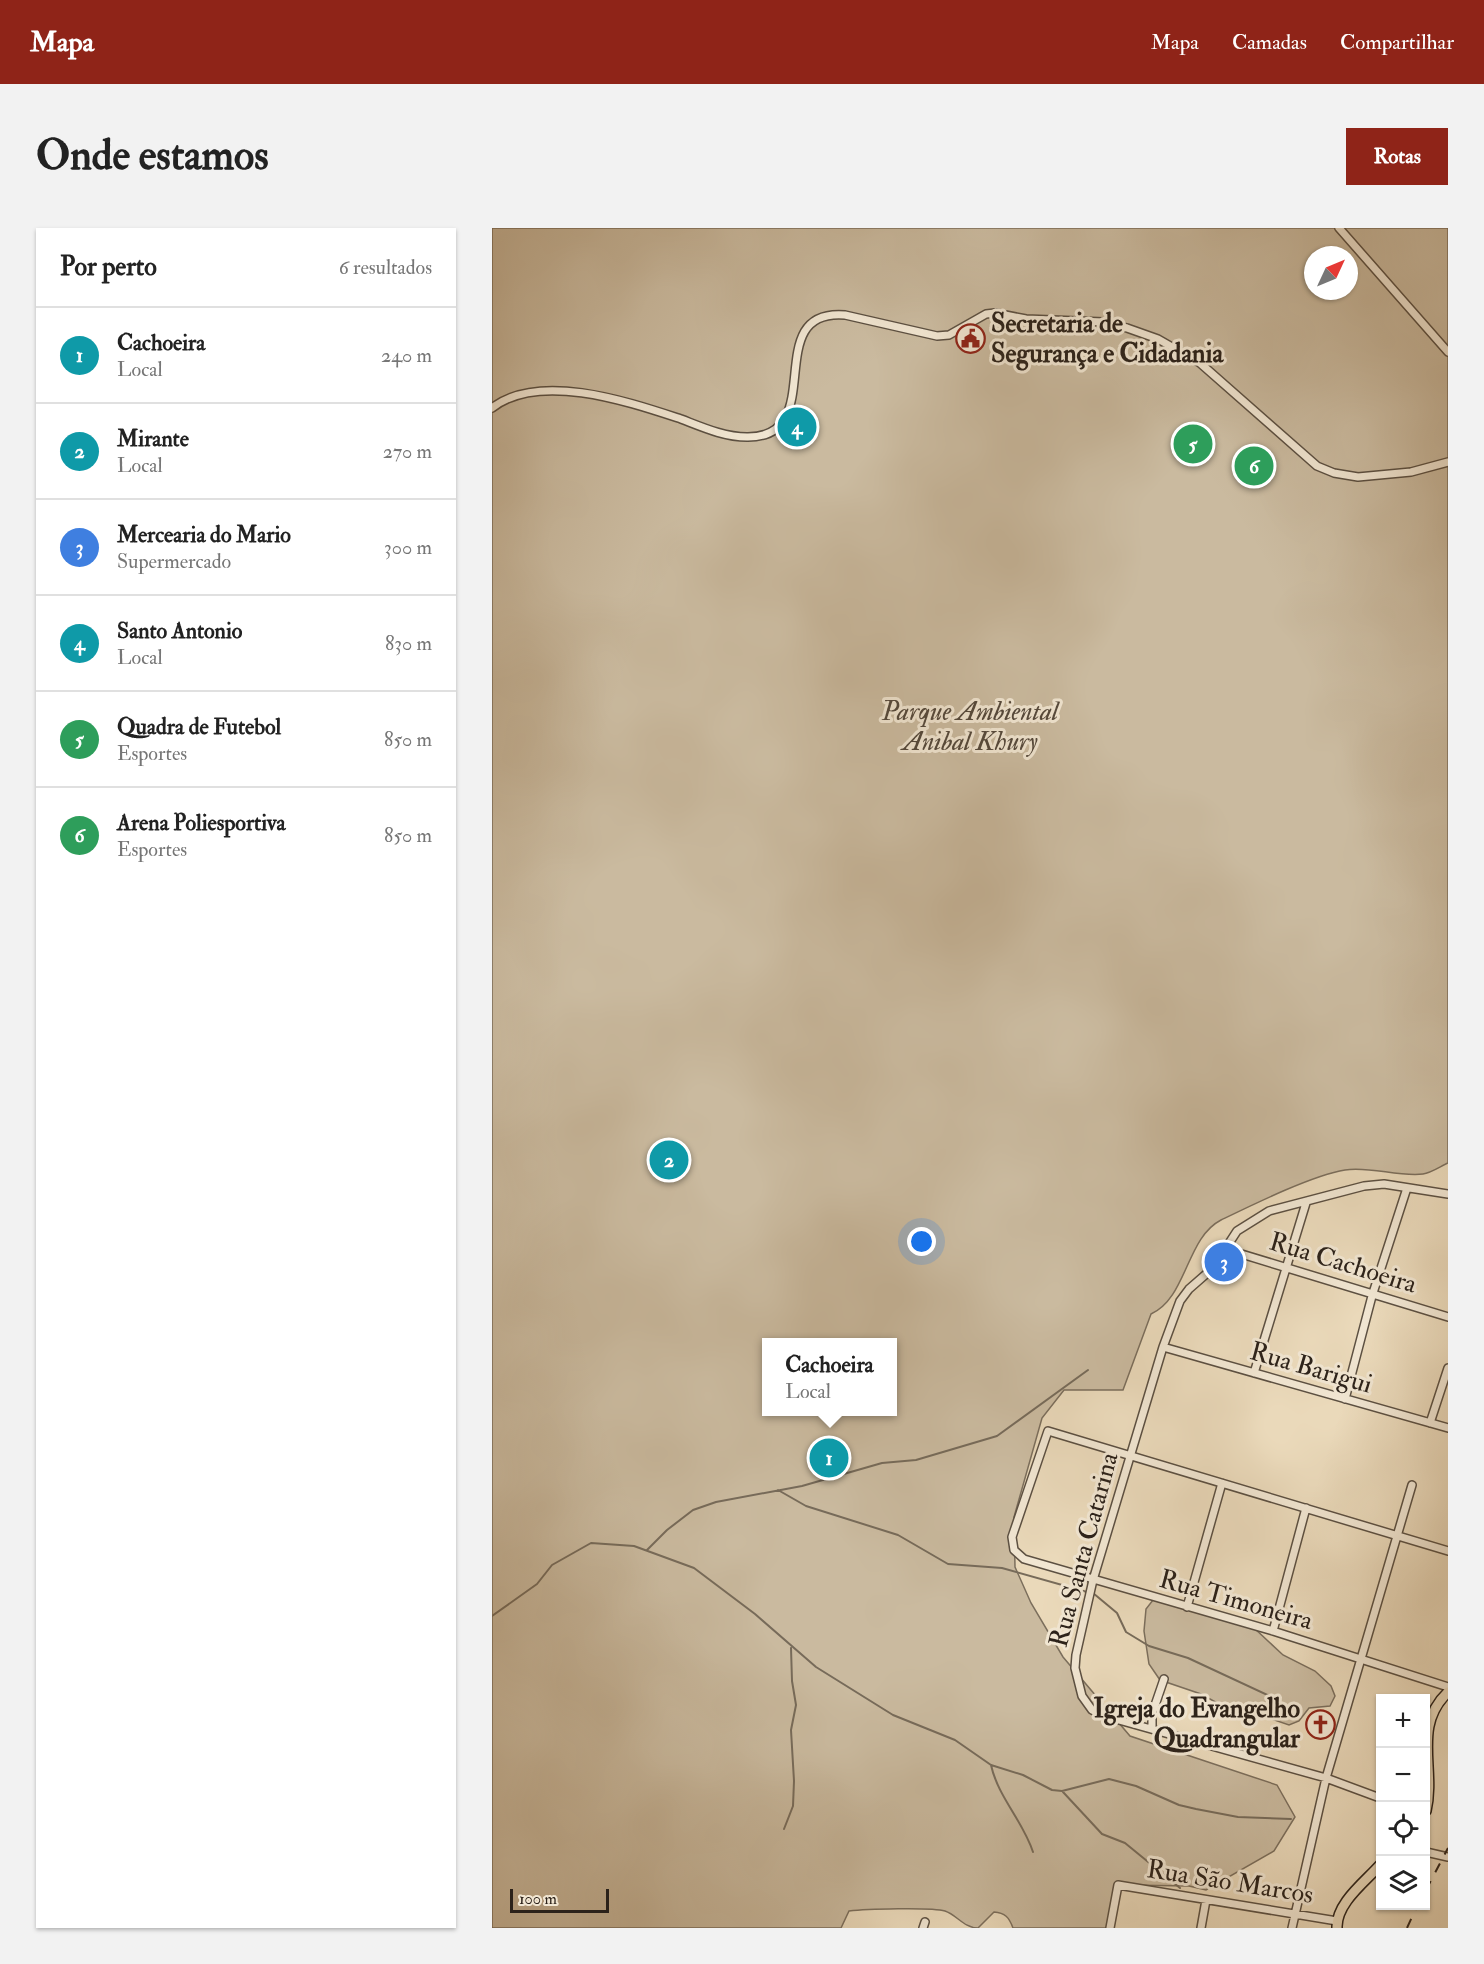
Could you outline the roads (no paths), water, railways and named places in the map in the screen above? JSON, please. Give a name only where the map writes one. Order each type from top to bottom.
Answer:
[{"type":"main road","points":[[1428,1802],[1430,1793],[1427,1733],[1429,1717],[1436,1703],[1448,1692]]},
{"type":"main road","points":[[1337,1924],[1355,1891],[1376,1869]]},
{"type":"street","points":[[1339,228],[1448,352]]},
{"type":"street","points":[[492,408],[516,394],[536,391],[577,393],[652,410],[735,436],[763,435],[785,420],[791,405],[799,345],[803,332],[810,322],[833,314],[845,315],[937,336],[949,335],[986,314],[995,313],[1026,319],[1104,322],[1158,339],[1200,363],[1304,458],[1334,473],[1358,477],[1382,475],[1411,472],[1448,462]]},
{"type":"street","name":"Rua Santa Catarina","points":[[1376,1797],[1326,1778],[1101,1715],[1092,1710],[1082,1696],[1075,1668],[1076,1655],[1093,1580],[1163,1347],[1180,1301],[1189,1289],[1213,1268],[1237,1231],[1252,1219],[1269,1211],[1364,1186],[1384,1184],[1448,1194]]},
{"type":"street","points":[[1345,1399],[1372,1296],[1407,1188]]},
{"type":"street","points":[[1254,1373],[1284,1266],[1306,1203]]},
{"type":"street","name":"Rua Cachoeira","points":[[1225,1249],[1372,1296],[1448,1317]]},
{"type":"street","name":"Rua Barigui","points":[[1163,1347],[1448,1428]]},
{"type":"street","points":[[1430,1423],[1448,1368]]},
{"type":"street","name":"Rua Timoneira","points":[[1131,1456],[1048,1431],[1012,1537],[1014,1550],[1024,1558],[1093,1580],[1273,1631],[1448,1687]]},
{"type":"street","points":[[1131,1456],[1448,1551]]},
{"type":"street","points":[[1187,1607],[1222,1484]]},
{"type":"street","points":[[1292,1928],[1326,1778],[1412,1485]]},
{"type":"street","points":[[1273,1631],[1306,1508]]},
{"type":"street","points":[[1152,1729],[1152,1714],[1164,1679]]},
{"type":"street","points":[[1430,1853],[1448,1857]]},
{"type":"street","name":"Rua São Marcos","points":[[1110,1928],[1118,1885],[1294,1913],[1337,1924]]},
{"type":"street","points":[[1202,1928],[1206,1900]]},
{"type":"waterway","points":[[647,1550],[667,1530],[693,1510],[716,1502],[802,1486],[882,1463],[916,1460],[997,1436],[1088,1370]]},
{"type":"waterway","points":[[778,1490],[806,1506],[898,1535],[948,1564],[1002,1568],[1087,1592]]},
{"type":"waterway","points":[[492,1616],[537,1584],[552,1565],[591,1543],[634,1546],[694,1568],[755,1614],[816,1667],[893,1715],[955,1740],[991,1765],[1023,1775],[1052,1790],[1062,1791],[1109,1779],[1136,1786],[1179,1805],[1196,1809],[1238,1817],[1291,1819]]},
{"type":"waterway","points":[[1093,1593],[1117,1613],[1126,1632],[1149,1646],[1188,1658],[1274,1698]]},
{"type":"waterway","points":[[784,1829],[793,1806],[794,1781],[791,1730],[796,1705],[792,1681],[791,1648]]},
{"type":"waterway","points":[[991,1765],[999,1788],[1033,1852]]},
{"type":"waterway","points":[[1063,1792],[1102,1834],[1125,1843],[1180,1888]]},
{"type":"railway","points":[[1430,1882],[1448,1848]]},
{"type":"railway","points":[[1407,1928],[1415,1910]]},
{"type":"place","name":"Secretaria de Segurança e Cidadania","points":[[970,339]]},
{"type":"place","name":"Santo Antonio","points":[[797,427]]},
{"type":"place","name":"Quadra de Futebol","points":[[1193,444]]},
{"type":"place","name":"Arena Poliesportiva","points":[[1254,466]]},
{"type":"place","name":"Mirante","points":[[669,1160]]},
{"type":"place","name":"Mercearia do Mario","points":[[1224,1262]]},
{"type":"place","name":"Cachoeira","points":[[829,1458]]},
{"type":"place","name":"Igreja do Evangelho Quadrangular","points":[[1321,1724]]},
{"type":"park label","name":"Parque Ambiental Anibal Khury","points":[[970,727]]}]
